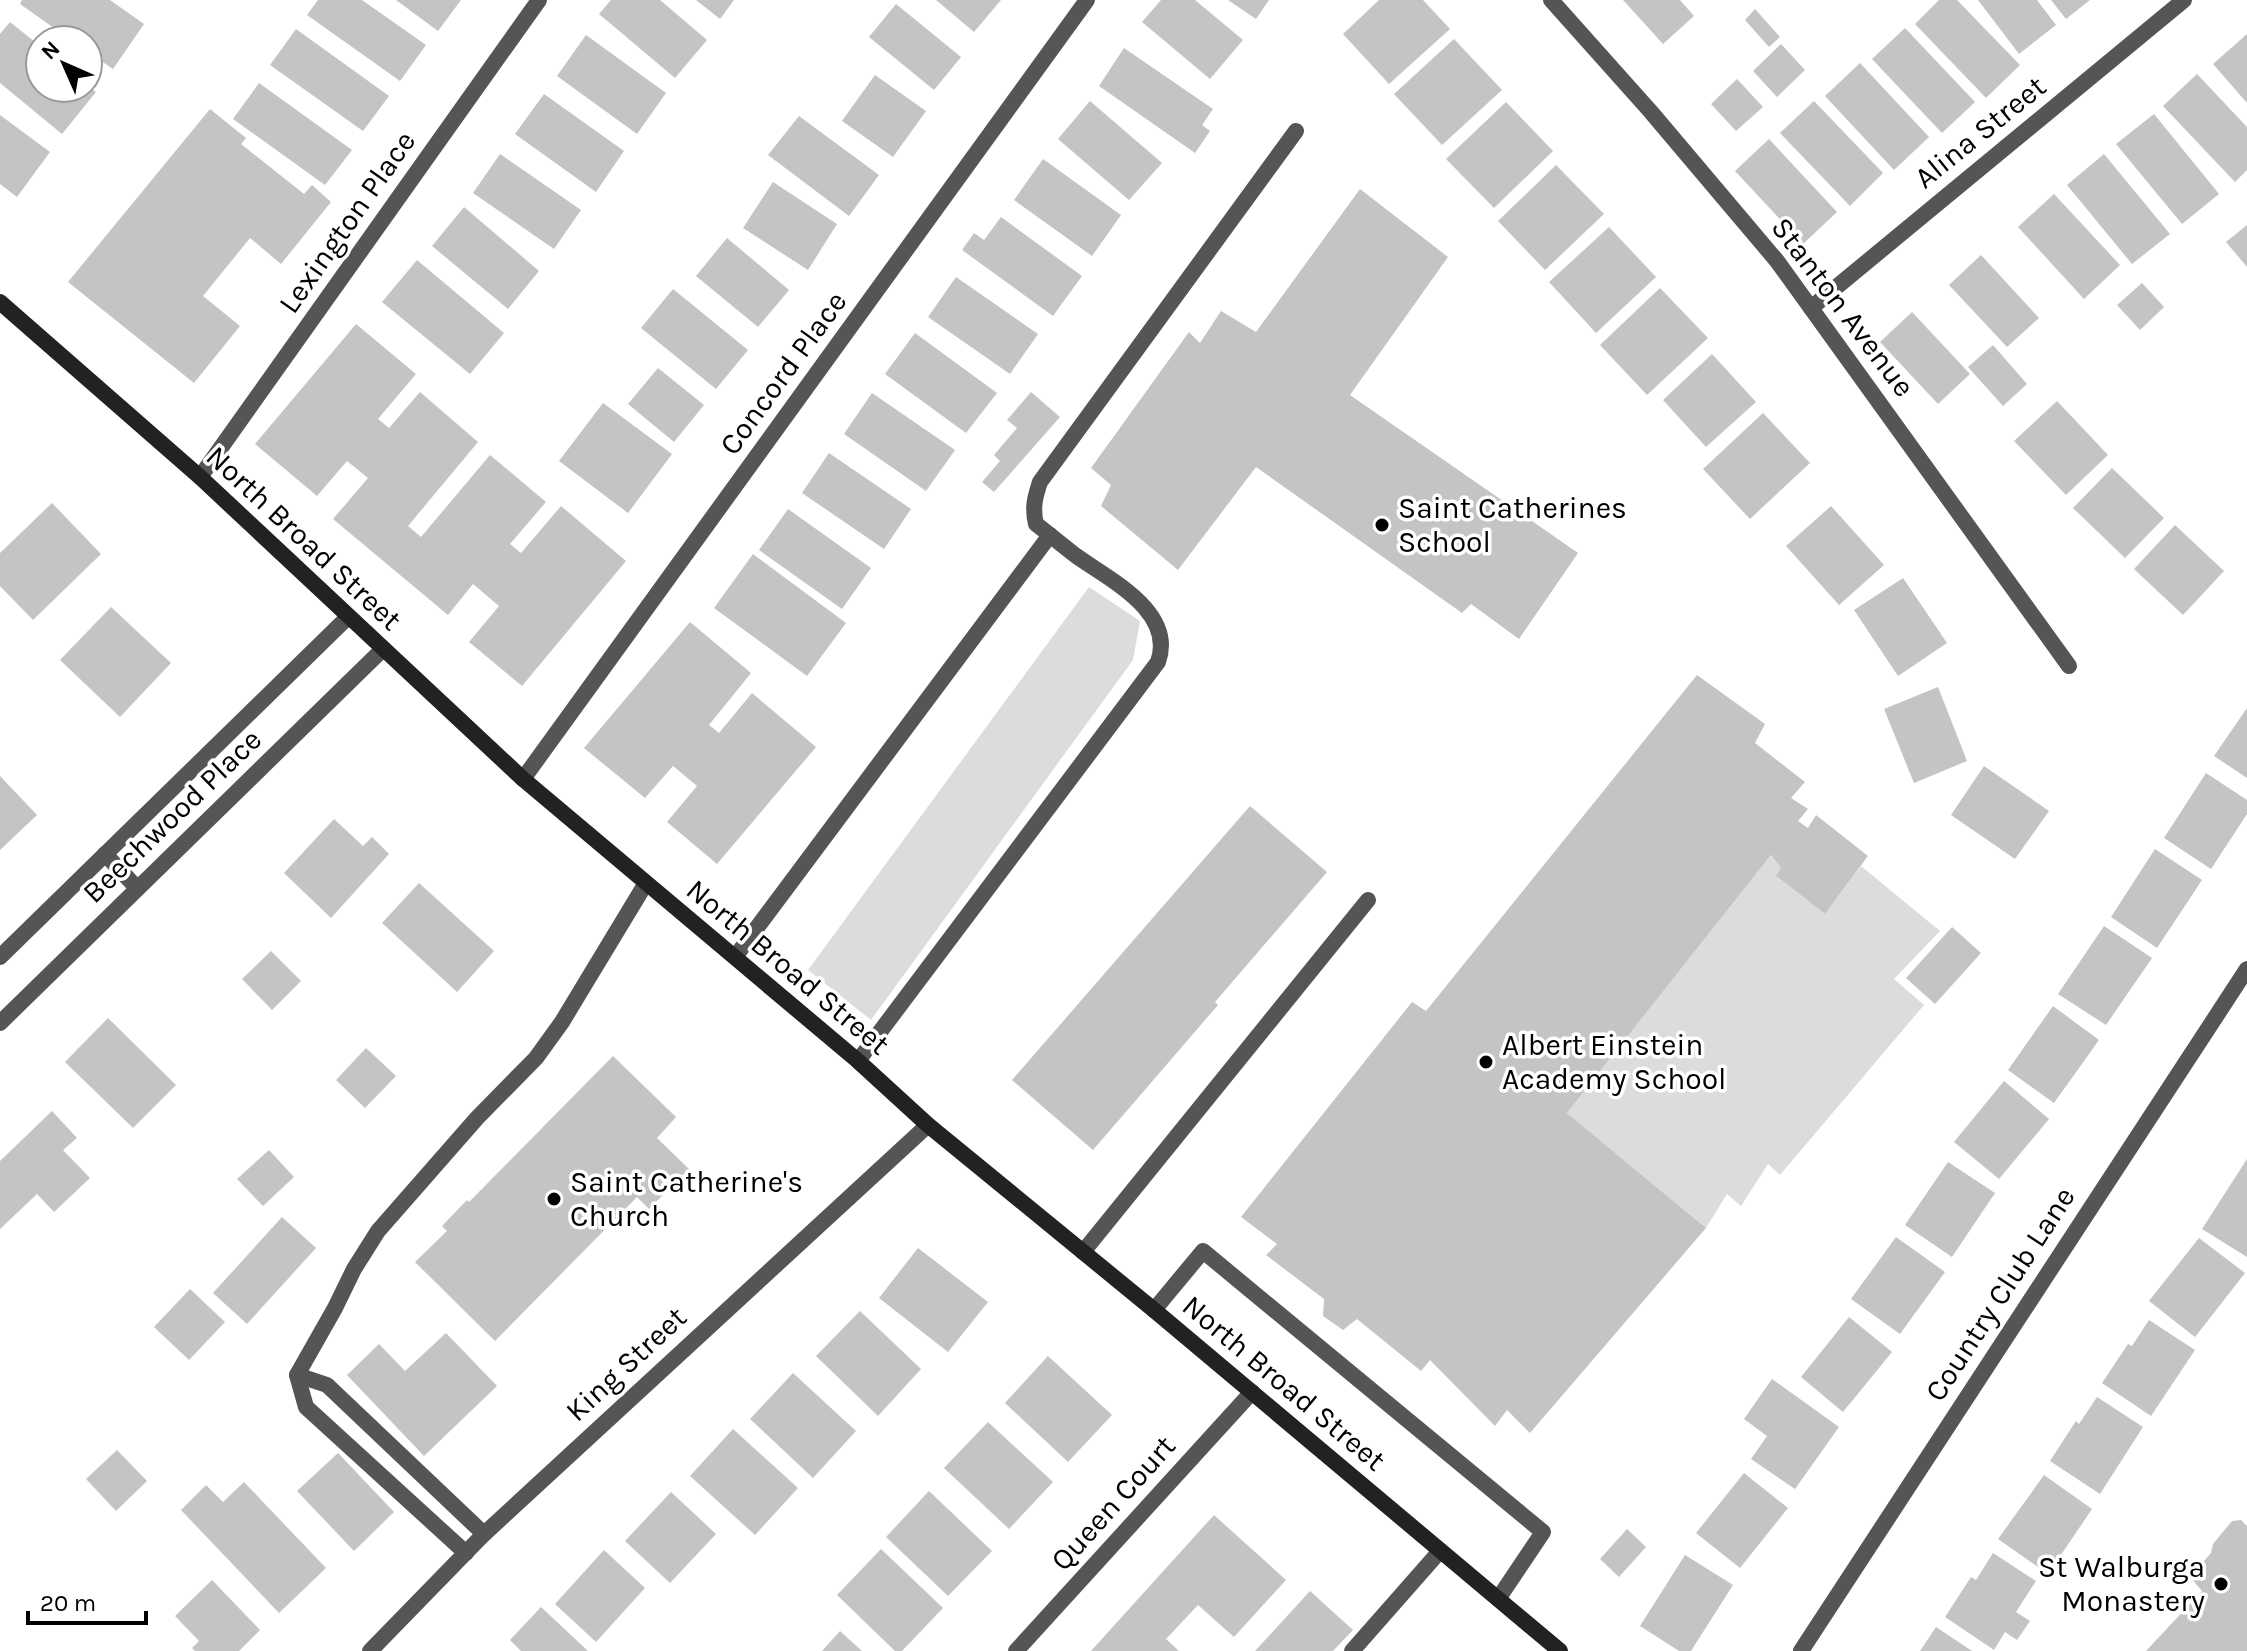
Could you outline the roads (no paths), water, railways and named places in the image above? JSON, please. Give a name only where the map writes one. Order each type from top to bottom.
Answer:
[{"type":"main road","name":"North Broad Street","points":[[0,302],[200,477],[523,779],[858,1061],[928,1125],[1560,1651]]},
{"type":"street","name":"Lexington Place","points":[[200,477],[539,0]]},
{"type":"street","name":"Concord Place","points":[[523,779],[1087,0]]},
{"type":"street","name":"Stanton Avenue","points":[[1551,0],[1777,261],[2069,666]]},
{"type":"street","name":"Alina Street","points":[[1811,308],[2184,0]]},
{"type":"street","points":[[858,1061],[1158,662],[1161,641],[1150,614],[1115,582],[1036,524],[1033,512],[1040,482],[1296,131]]},
{"type":"street","points":[[735,957],[1050,535]]},
{"type":"street","name":"Beechwood Place","points":[[0,957],[348,617]]},
{"type":"street","name":"Beechwood Place","points":[[0,1023],[383,649]]},
{"type":"street","points":[[105,854],[137,888]]},
{"type":"street","points":[[466,1553],[306,1407],[297,1375],[378,1231],[477,1118],[536,1058],[562,1022],[646,883]]},
{"type":"street","points":[[1083,1252],[1368,900]]},
{"type":"street","name":"Country Club Lane","points":[[1801,1651],[2247,969]]},
{"type":"street","name":"King Street","points":[[370,1651],[484,1534],[928,1125]]},
{"type":"street","points":[[1154,1310],[1203,1251],[1543,1532],[1498,1599]]},
{"type":"street","points":[[297,1375],[327,1385],[484,1534]]},
{"type":"street","name":"Queen Court","points":[[1016,1651],[1252,1392]]},
{"type":"street","points":[[1352,1651],[1440,1551]]},
{"type":"place","name":"Saint Catherines School","points":[[1382,525]]},
{"type":"place","name":"Albert Einstein Academy School","points":[[1486,1062]]},
{"type":"place","name":"Saint Catherine's Church","points":[[554,1199]]},
{"type":"place","name":"St Walburga Monastery","points":[[2221,1584]]}]
